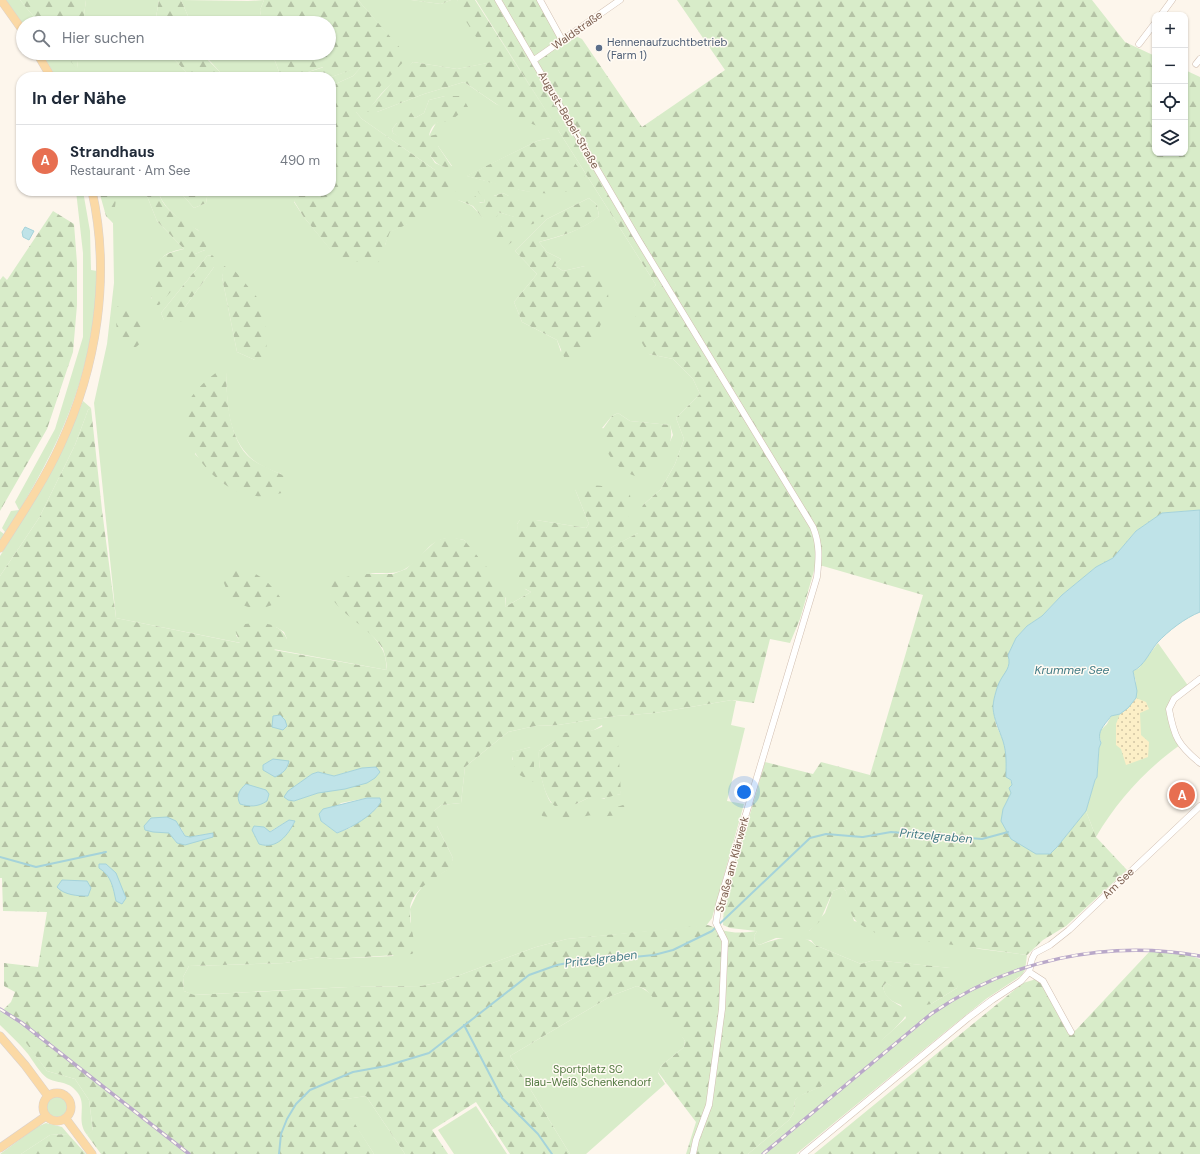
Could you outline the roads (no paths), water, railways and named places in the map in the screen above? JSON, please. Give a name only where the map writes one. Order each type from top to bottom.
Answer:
[{"type":"main road","points":[[1,0],[16,21]]},
{"type":"main road","points":[[41,60],[48,72]]},
{"type":"main road","points":[[0,548],[60,446],[79,400],[92,351],[98,315],[101,275],[99,240],[93,196]]},
{"type":"main road","points":[[0,1036],[22,1060],[48,1096]]},
{"type":"main road","points":[[61,1093],[68,1098],[71,1107],[66,1119],[53,1121],[46,1116],[43,1108],[48,1096],[61,1093]]},
{"type":"main road","points":[[0,1148],[46,1116]]},
{"type":"main road","points":[[66,1119],[92,1154]]},
{"type":"street","name":"August-Bebel-Straße","points":[[498,0],[639,241],[812,527],[818,541],[820,554]]},
{"type":"street","points":[[540,0],[562,40]]},
{"type":"street","name":"Waldstraße","points":[[534,60],[620,0]]},
{"type":"street","points":[[1163,12],[1172,0]]},
{"type":"street","points":[[1139,44],[1152,27]]},
{"type":"street","name":"Straße am Klärwerk","points":[[693,1154],[696,1140],[709,1105],[722,1009],[725,941],[718,926],[719,904],[817,576],[820,554]]},
{"type":"street","points":[[1200,679],[1174,699],[1169,709],[1180,745],[1200,762]]},
{"type":"street","name":"Am See","points":[[1029,972],[1035,953],[1069,930],[1200,806]]},
{"type":"street","points":[[803,1154],[968,1018],[1021,981],[1029,972],[1043,981],[1071,1032]]},
{"type":"water","points":[[25,227],[34,231],[29,240],[23,237],[22,232]]},
{"type":"water","name":"Krummer See","points":[[1200,510],[1200,612],[1183,621],[1166,634],[1157,643],[1143,663],[1133,671],[1137,691],[1136,698],[1128,708],[1120,714],[1111,716],[1100,732],[1101,743],[1099,748],[1097,777],[1086,811],[1050,854],[1036,854],[1011,839],[1001,821],[1003,809],[1011,793],[1009,788],[1012,785],[1011,780],[1006,777],[1005,750],[994,717],[993,705],[998,686],[1008,667],[1008,655],[1016,638],[1027,626],[1042,616],[1062,595],[1096,567],[1113,558],[1136,531],[1162,513]]},
{"type":"water","points":[[280,715],[285,720],[287,726],[283,730],[272,727],[273,716]]},
{"type":"water","points":[[273,759],[289,761],[284,771],[275,777],[263,770],[263,765]]},
{"type":"water","points":[[376,767],[380,772],[375,778],[367,783],[345,789],[318,793],[294,801],[288,800],[284,797],[288,791],[312,774],[318,772],[334,776],[362,768]]},
{"type":"water","points":[[246,784],[266,790],[269,794],[267,801],[254,806],[240,804],[238,798],[239,793]]},
{"type":"water","points":[[367,798],[380,798],[381,802],[373,812],[349,828],[337,833],[321,821],[319,814],[323,809]]},
{"type":"water","points":[[167,817],[176,821],[185,836],[190,837],[213,833],[213,837],[185,845],[177,843],[169,833],[145,830],[144,826],[151,818]]},
{"type":"water","points":[[289,820],[295,821],[281,840],[271,845],[259,844],[252,830],[254,826],[264,827],[270,832]]},
{"type":"water","points":[[99,864],[106,864],[116,873],[126,898],[122,904],[116,901],[111,883],[107,875],[99,868]]},
{"type":"water","points":[[62,880],[87,881],[91,888],[88,896],[63,892],[57,887]]},
{"type":"waterway","name":"Pritzelgraben","points":[[863,837],[891,832],[982,839],[1008,832]]},
{"type":"waterway","name":"Pritzelgraben","points":[[279,1154],[281,1134],[287,1119],[296,1104],[310,1090],[353,1072],[386,1066],[429,1053],[529,975],[557,965],[583,960],[603,960],[654,955],[673,950],[712,931],[810,838],[826,834],[862,837]]},
{"type":"waterway","points":[[0,857],[36,867],[106,852]]},
{"type":"waterway","points":[[464,1025],[502,1098],[538,1134],[552,1154]]},
{"type":"railway","points":[[763,1154],[931,1014],[961,995],[993,980],[1026,967],[1060,958],[1095,953],[1130,950],[1165,951],[1200,956]]},
{"type":"railway","points":[[0,1009],[22,1023],[189,1154]]},
{"type":"place","name":"Hennenaufzuchtbetrieb (Farm 1)","points":[[599,48]]},
{"type":"place","name":"Strandhaus","points":[[1182,795]]},
{"type":"park label","name":"Sportplatz SC Blau-Weiß Schenkendorf","points":[[588,1075]]}]
